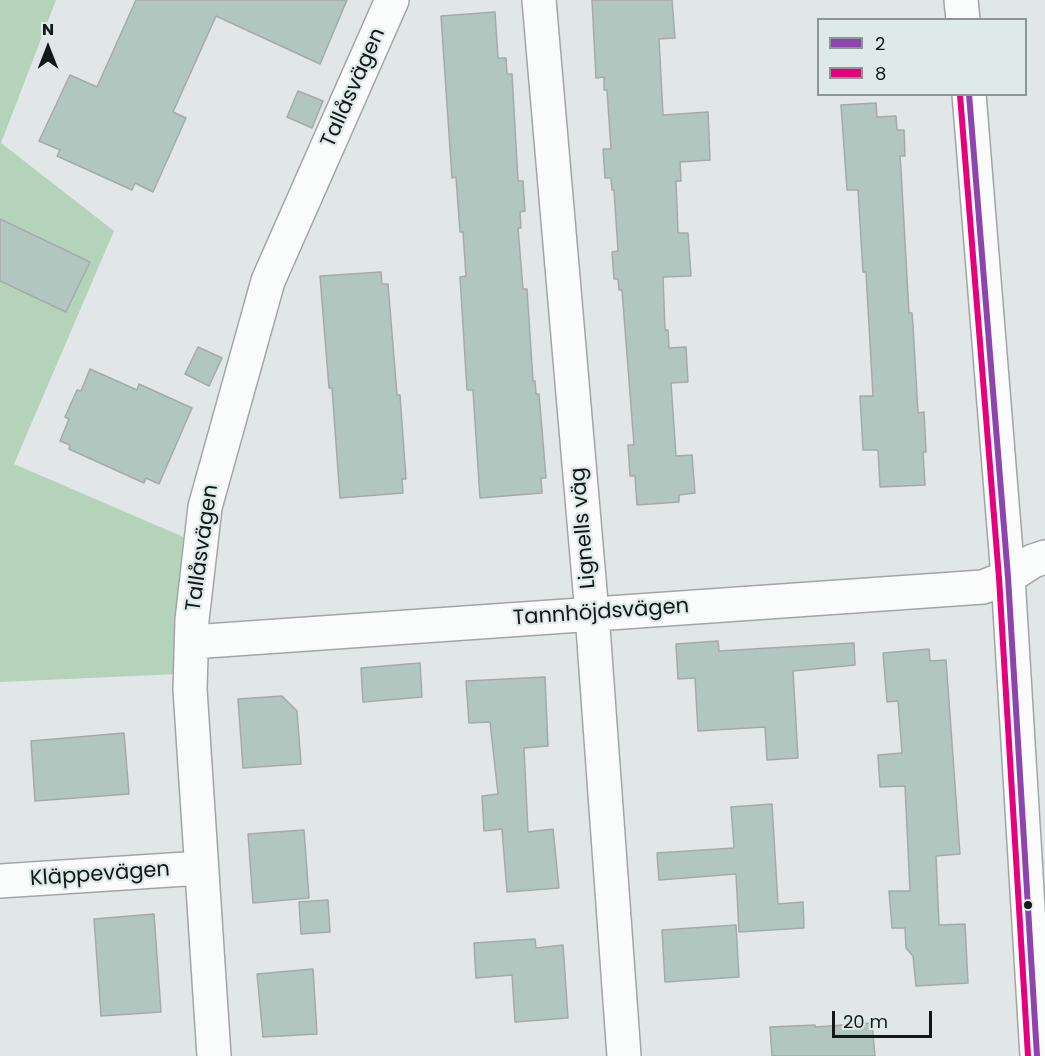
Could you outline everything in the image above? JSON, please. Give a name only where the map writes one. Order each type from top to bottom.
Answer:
[{"type":"street","name":"Tallåsvägen","points":[[214,1056],[190,689],[192,620],[205,507],[268,281],[392,0]]},
{"type":"street","name":"Lignells väg","points":[[539,0],[592,614],[624,1056]]},
{"type":"street","points":[[961,0],[963,18]]},
{"type":"street","points":[[969,96],[1008,577],[1037,1056]]},
{"type":"street","name":"Tannhöjdsvägen","points":[[192,642],[983,587],[1008,577],[1033,561],[1045,557]]},
{"type":"street","name":"Kläppevägen","points":[[0,881],[201,868]]},
{"type":"green space","points":[[0,0],[56,0],[1,143],[114,231],[14,464],[188,539],[179,674],[0,682]]},
{"type":"building","points":[[136,0],[347,0],[320,64],[216,16],[173,112],[186,118],[153,192],[135,183],[132,190],[57,156],[60,150],[39,141],[70,75],[97,87]]},
{"type":"building","points":[[592,0],[672,0],[675,38],[659,39],[663,115],[708,112],[710,160],[680,162],[681,181],[676,181],[678,233],[688,233],[691,276],[663,277],[665,330],[668,330],[669,348],[686,347],[688,382],[671,383],[676,456],[692,455],[695,493],[679,495],[679,502],[637,505],[635,476],[630,476],[628,445],[634,445],[622,290],[619,290],[618,279],[614,279],[612,252],[618,251],[614,190],[612,190],[611,178],[605,178],[603,149],[611,149],[607,90],[604,90],[604,77],[596,78]]},
{"type":"building","points":[[495,12],[498,58],[506,58],[507,74],[512,74],[518,181],[523,181],[525,211],[520,212],[521,228],[518,228],[523,289],[527,289],[533,381],[535,381],[536,394],[539,394],[546,478],[541,478],[542,493],[480,498],[473,390],[467,390],[460,277],[466,276],[463,232],[460,232],[456,177],[452,178],[441,16]]},
{"type":"building","points":[[298,91],[323,101],[312,128],[287,117]]},
{"type":"building","points":[[876,103],[877,117],[896,116],[897,130],[904,130],[905,156],[900,156],[909,313],[912,313],[918,413],[924,412],[925,485],[880,487],[878,450],[863,450],[860,396],[873,396],[866,272],[863,272],[858,190],[847,190],[841,105]]},
{"type":"building","points":[[0,219],[90,262],[66,312],[0,281]]},
{"type":"building","points":[[381,272],[382,284],[388,284],[406,479],[402,479],[403,493],[340,498],[332,388],[329,388],[320,276]]},
{"type":"building","points":[[198,347],[222,358],[209,386],[185,374]]},
{"type":"building","points":[[90,369],[137,390],[139,384],[192,408],[159,484],[146,478],[144,483],[69,449],[70,445],[60,441],[69,419],[65,417],[77,390],[81,391]]},
{"type":"building","points":[[718,641],[719,651],[854,643],[855,665],[793,671],[798,758],[767,760],[765,727],[698,731],[695,678],[678,679],[676,644]]},
{"type":"building","points":[[929,649],[930,661],[946,660],[960,854],[936,856],[939,925],[965,924],[968,983],[916,986],[913,956],[906,948],[905,928],[892,928],[889,891],[910,891],[905,786],[880,787],[878,755],[902,753],[898,701],[887,702],[883,653]]},
{"type":"building","points":[[420,663],[422,697],[363,702],[361,668]]},
{"type":"building","points":[[545,677],[548,746],[524,748],[528,832],[553,829],[559,888],[507,892],[502,829],[484,831],[482,796],[498,794],[490,722],[469,723],[466,681]]},
{"type":"building","points":[[282,696],[297,711],[301,764],[243,768],[238,699]]},
{"type":"building","points":[[124,733],[129,794],[35,801],[31,741]]},
{"type":"building","points":[[772,804],[778,904],[803,902],[804,928],[739,932],[736,874],[659,880],[657,853],[734,848],[731,807]]},
{"type":"building","points":[[304,830],[309,898],[253,903],[248,834]]},
{"type":"building","points":[[328,900],[330,932],[301,934],[299,902]]},
{"type":"building","points":[[154,914],[161,1012],[101,1016],[94,919]]},
{"type":"building","points":[[736,925],[739,977],[665,982],[662,930]]},
{"type":"building","points":[[535,939],[536,948],[563,945],[568,1018],[515,1022],[512,975],[476,978],[474,943]]},
{"type":"building","points":[[313,969],[317,1034],[263,1037],[257,974]]},
{"type":"building","points":[[872,1023],[875,1056],[772,1056],[770,1027]]},
{"type":"transit line","name":"8","points":[[960,96],[999,578],[1028,1056]]},
{"type":"transit line","name":"2","points":[[969,96],[1008,577],[1037,1056]]}]
